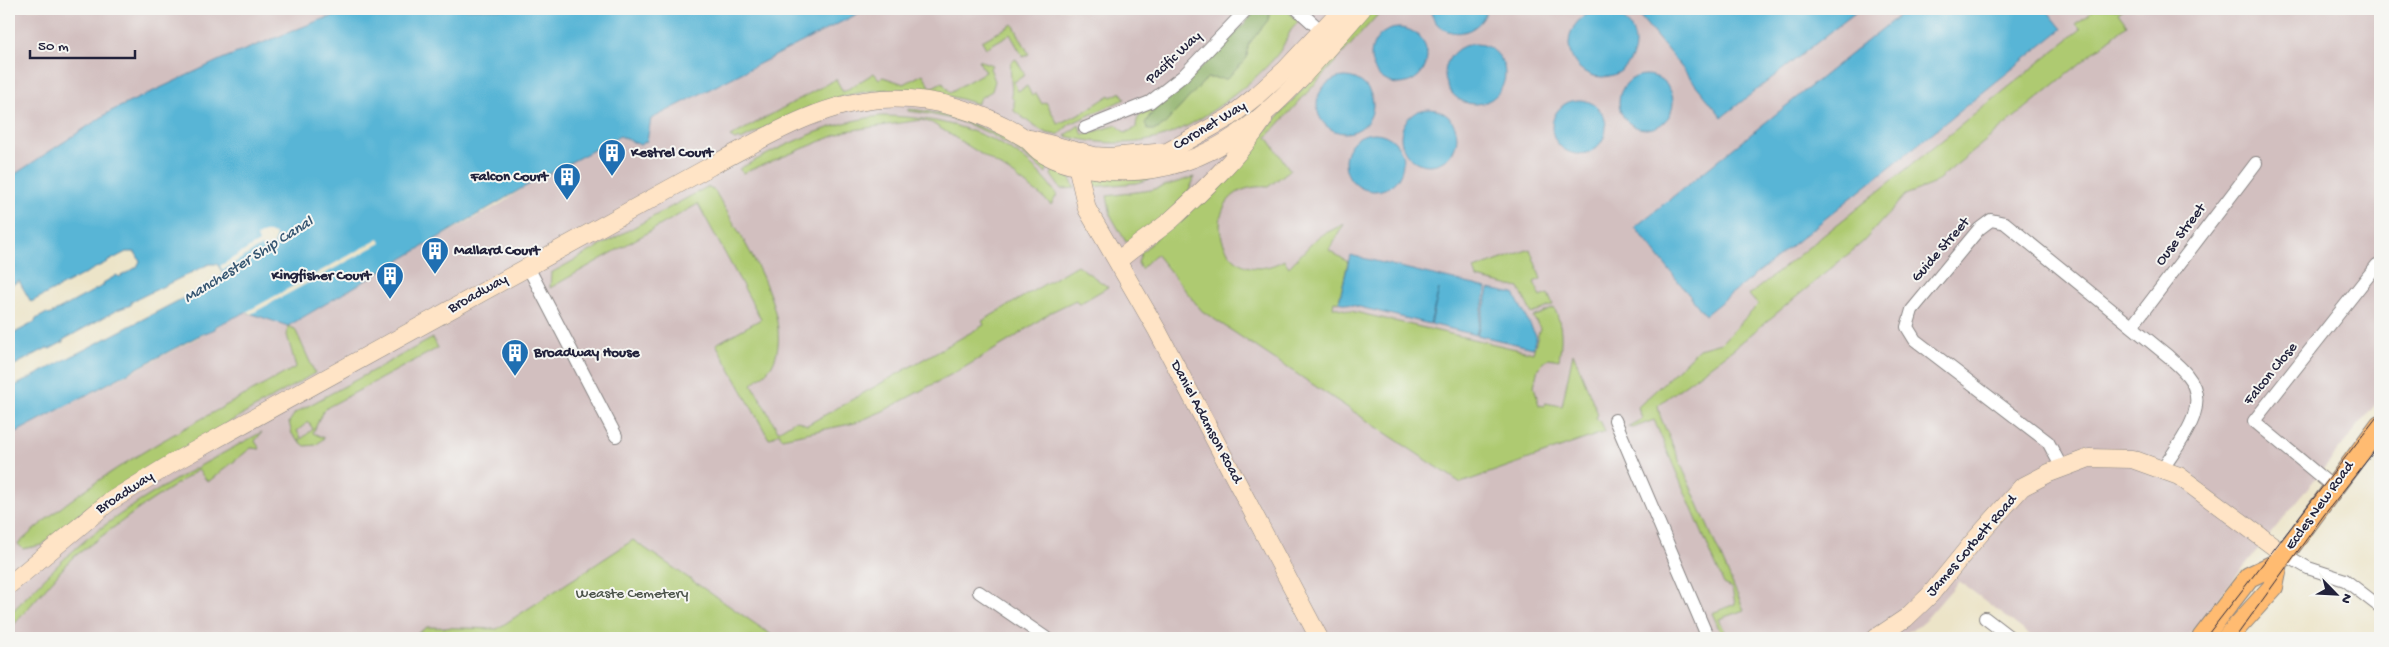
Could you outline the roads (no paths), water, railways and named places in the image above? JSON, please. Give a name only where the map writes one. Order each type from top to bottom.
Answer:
[{"type":"main road","name":"Eccles New Road","points":[[2269,592],[2281,559],[2380,425]]},
{"type":"main road","name":"Eccles New Road","points":[[2202,638],[2249,577],[2281,559]]},
{"type":"main road","points":[[2227,638],[2269,592]]},
{"type":"main road","points":[[2235,638],[2269,592]]},
{"type":"street","name":"Pacific Way","points":[[1085,128],[1150,102],[1182,76],[1247,9]]},
{"type":"street","points":[[1297,9],[1327,36]]},
{"type":"street","name":"Coronet Way","points":[[1027,138],[1039,151],[1129,172],[1165,169],[1196,159],[1219,146],[1270,110],[1327,36],[1342,9]]},
{"type":"street","name":"Coronet Way","points":[[1081,160],[1167,152],[1230,117],[1286,69],[1362,9]]},
{"type":"street","name":"Broadway","points":[[12,586],[90,516],[133,486],[779,130],[813,115],[854,103],[905,99],[953,106],[978,114],[1027,138]]},
{"type":"street","points":[[1119,260],[1170,221],[1252,136],[1270,110]]},
{"type":"street","points":[[1167,152],[1186,154],[1196,159],[1202,168],[1202,189]]},
{"type":"street","name":"Daniel Adamson Road","points":[[1081,160],[1080,181],[1087,209],[1119,260],[1319,638]]},
{"type":"street","name":"Ouse Street","points":[[2132,326],[2256,163]]},
{"type":"street","name":"Guide Street","points":[[2062,468],[2048,442],[1915,340],[1907,327],[1912,310],[1979,229],[1990,220],[2005,223],[2132,326],[2189,376],[2197,394],[2195,418],[2162,470]]},
{"type":"street","name":"Falcon Close","points":[[2333,487],[2254,422],[2376,265]]},
{"type":"street","points":[[528,267],[616,436]]},
{"type":"street","points":[[1615,420],[1708,638]]},
{"type":"street","name":"James Corbett Road","points":[[1876,638],[1906,618],[1930,595],[2022,486],[2089,458],[2132,459],[2179,476],[2281,559]]},
{"type":"street","points":[[2281,559],[2346,580],[2380,607]]},
{"type":"street","points":[[979,592],[1046,638]]},
{"type":"street","points":[[1985,618],[2010,638]]},
{"type":"water","name":"Manchester Ship Canal","points":[[362,9],[867,9],[651,119],[647,141],[640,145],[620,136],[526,186],[288,326],[246,312],[216,326],[215,329],[198,336],[9,436],[9,389],[218,280],[223,273],[217,264],[209,264],[131,302],[131,305],[117,310],[63,340],[63,342],[50,349],[47,348],[9,368],[9,336],[47,313],[49,315],[104,285],[103,283],[117,275],[119,277],[137,267],[140,261],[135,252],[126,252],[31,302],[19,281],[9,286],[9,178],[111,111],[222,59],[320,20]]},
{"type":"water","points":[[1430,9],[1487,9],[1483,19],[1476,26],[1458,33],[1441,27],[1434,20]]},
{"type":"water","points":[[1634,9],[1860,9],[1722,117]]},
{"type":"water","points":[[1907,9],[2046,9],[2062,29],[1705,315],[1635,227]]},
{"type":"water","points":[[1595,11],[1609,11],[1621,16],[1630,25],[1635,37],[1633,57],[1626,68],[1609,77],[1595,77],[1583,72],[1574,63],[1569,51],[1569,37],[1574,25],[1583,16]]},
{"type":"water","points":[[1393,28],[1405,28],[1415,32],[1423,40],[1427,56],[1423,72],[1415,80],[1405,84],[1393,84],[1383,80],[1375,72],[1371,62],[1371,50],[1375,40],[1383,32]]},
{"type":"water","points":[[1475,44],[1491,49],[1496,53],[1500,58],[1505,74],[1500,90],[1496,95],[1491,99],[1475,104],[1459,99],[1454,95],[1450,90],[1445,74],[1450,58],[1454,53],[1459,49]]},
{"type":"water","points":[[1646,75],[1656,77],[1665,83],[1671,92],[1673,102],[1671,112],[1665,121],[1656,127],[1646,129],[1636,127],[1627,121],[1621,112],[1619,102],[1621,92],[1627,83],[1636,77]]},
{"type":"water","points":[[1340,77],[1350,77],[1365,85],[1371,94],[1373,105],[1371,116],[1365,125],[1350,133],[1340,133],[1329,128],[1322,121],[1317,110],[1317,100],[1322,89],[1329,82]]},
{"type":"water","points":[[1574,100],[1584,100],[1594,104],[1602,112],[1606,127],[1602,142],[1594,150],[1584,154],[1574,154],[1564,150],[1556,142],[1552,132],[1552,122],[1556,112],[1564,104]]},
{"type":"water","points":[[1429,109],[1440,111],[1449,117],[1455,126],[1457,137],[1455,148],[1449,157],[1440,163],[1429,165],[1418,163],[1409,157],[1403,148],[1401,137],[1403,126],[1409,117],[1418,111]]},
{"type":"water","points":[[1374,133],[1390,138],[1398,146],[1403,162],[1398,178],[1390,186],[1374,191],[1358,186],[1350,178],[1345,162],[1350,146],[1358,138]]},
{"type":"water","points":[[1350,255],[1487,288],[1476,335],[1431,324],[1439,289],[1430,324],[1339,302]]},
{"type":"water","points":[[1489,289],[1514,294],[1536,336],[1533,348],[1477,335]]},
{"type":"tram line","points":[[2205,638],[2380,413]]},
{"type":"tram line","points":[[2235,638],[2324,515],[2380,444]]},
{"type":"place","name":"Kestrel Court","points":[[612,177]]},
{"type":"place","name":"Falcon Court","points":[[567,201]]},
{"type":"place","name":"Mallard Court","points":[[435,275]]},
{"type":"place","name":"Kingfisher Court","points":[[390,300]]},
{"type":"place","name":"Broadway House","points":[[515,377]]},
{"type":"park label","name":"Weaste Cemetery","points":[[632,594]]}]
